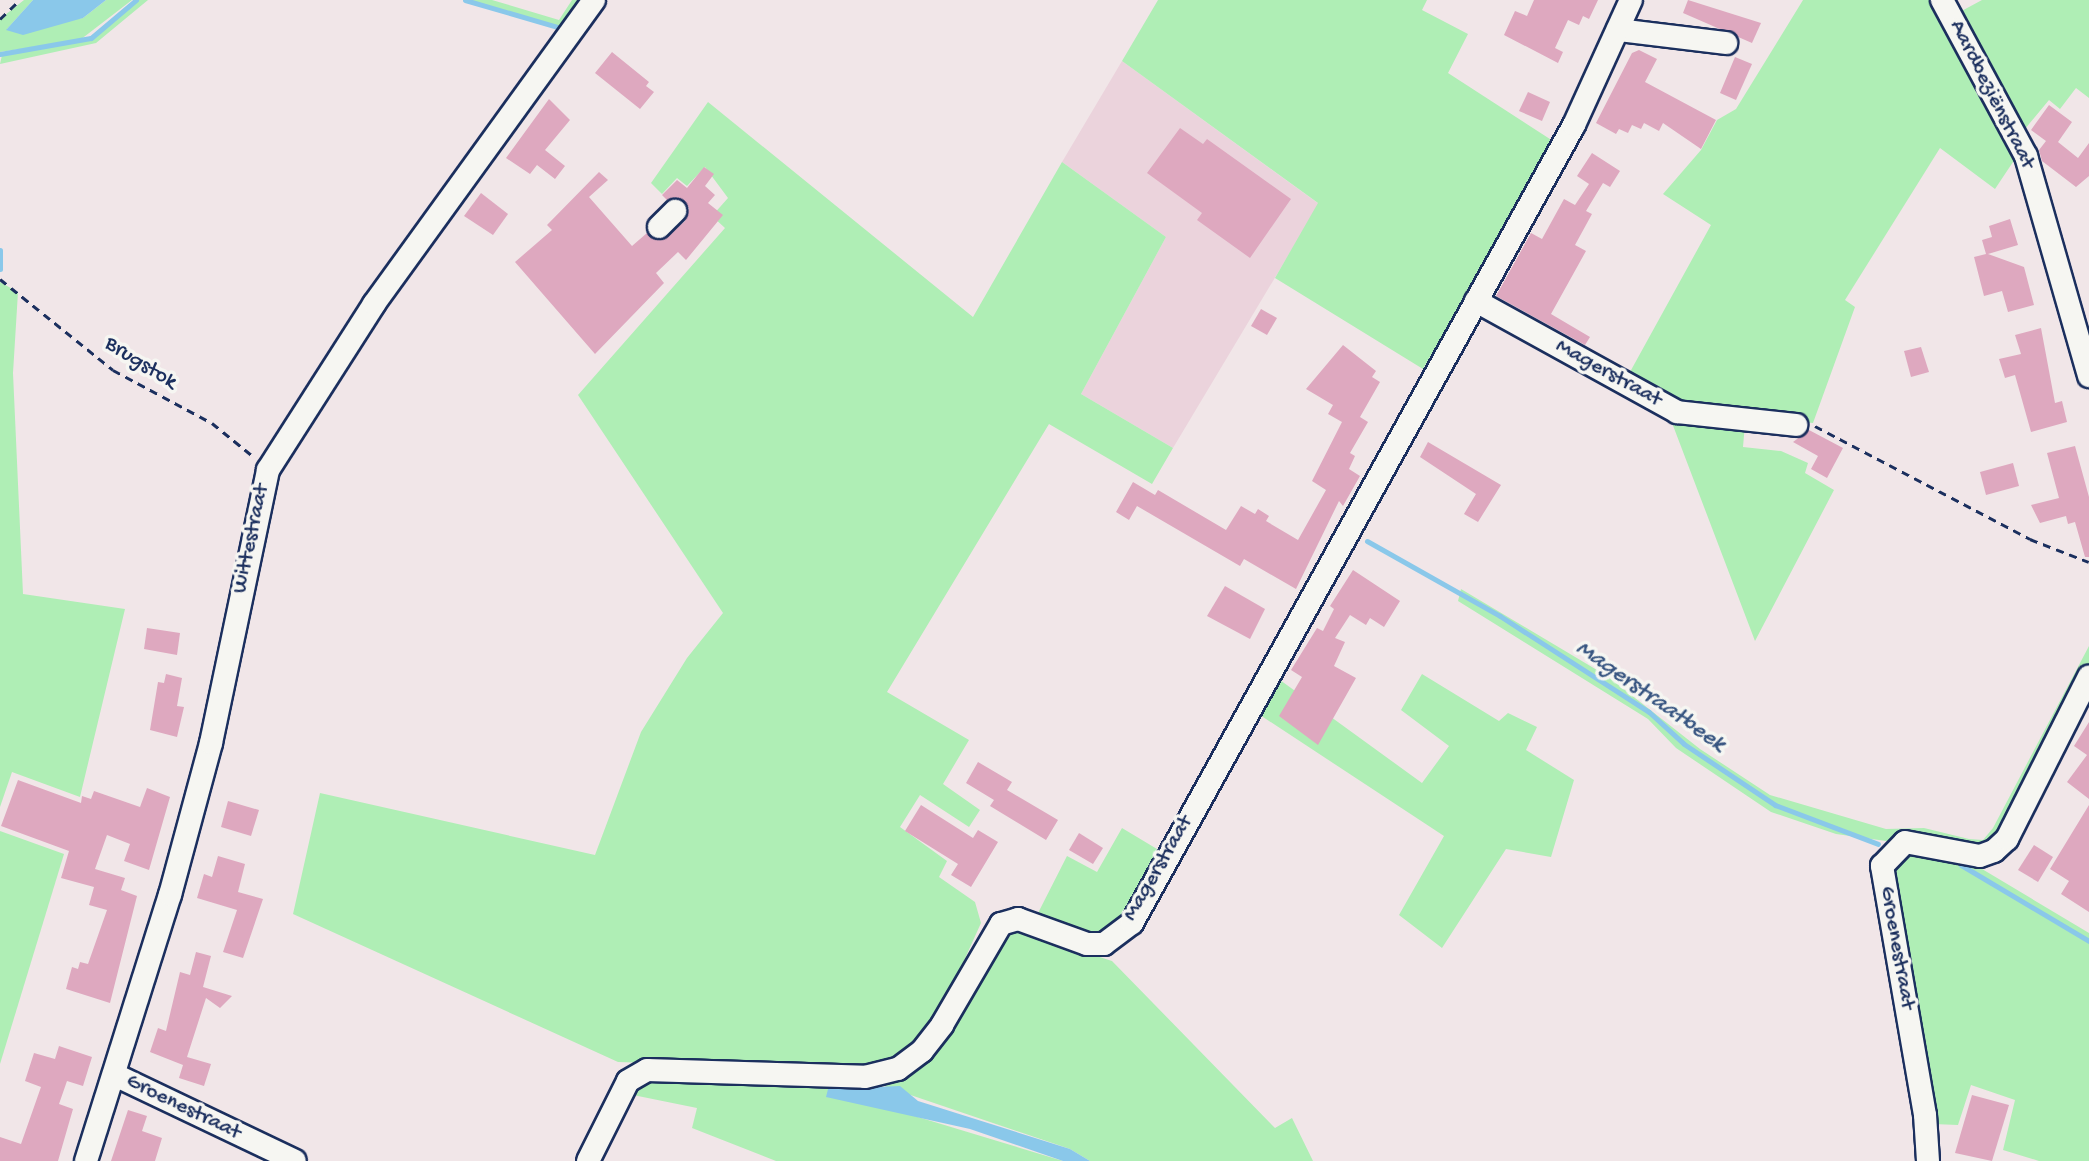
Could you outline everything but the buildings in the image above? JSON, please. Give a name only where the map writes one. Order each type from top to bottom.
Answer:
[{"type":"street","name":"Wittestraat","points":[[86,1161],[115,1075],[211,743],[268,470],[330,368],[594,0]]},
{"type":"street","name":"Magerstraat","points":[[588,1161],[628,1081],[647,1070],[865,1077],[898,1069],[922,1051],[942,1025],[1001,924],[1018,919],[1087,944],[1104,944],[1132,923],[1574,125],[1631,0]]},
{"type":"street","name":"Aardbeziënstraat","points":[[1942,0],[2026,156],[2089,376]]},
{"type":"street","points":[[1618,30],[1726,43]]},
{"type":"street","name":"Magerstraat","points":[[1476,301],[1677,412],[1796,425]]},
{"type":"street","name":"Groenestraat","points":[[1928,1161],[1925,1115],[1882,866],[1905,842],[1980,856],[1994,851],[2007,839],[2089,677]]},
{"type":"street","name":"Groenestraat","points":[[115,1075],[295,1161]]},
{"type":"path","points":[[0,19],[20,0]]},
{"type":"path","name":"Brugstok","points":[[0,279],[113,370],[212,423],[268,470]]},
{"type":"path","points":[[1796,425],[1812,425],[2030,539],[2089,562]]},
{"type":"shaded area","points":[[1122,61],[1319,204],[1173,448],[1081,394],[1166,237],[1062,162]]},
{"type":"green space","points":[[24,0],[33,0],[7,29],[83,18],[106,0],[132,0],[80,40],[0,52],[0,19]]},
{"type":"green space","points":[[138,0],[148,0],[96,43],[0,64],[2,55],[88,41]]},
{"type":"green space","points":[[467,0],[492,0],[559,20],[572,0],[583,0],[559,28]]},
{"type":"green space","points":[[1158,0],[1427,0],[1422,10],[1468,34],[1448,73],[1553,141],[1423,369],[1275,278],[1318,203],[1122,61]]},
{"type":"green space","points":[[1803,0],[1936,0],[2019,153],[1995,189],[1940,148],[1845,300],[1855,307],[1813,423],[1686,409],[1642,388],[1645,381],[1630,372],[1711,225],[1663,194],[1701,150],[1717,120],[1736,109]]},
{"type":"green space","points":[[1982,0],[2089,0],[2089,98],[2076,88],[2060,109],[2049,100],[2020,135],[1956,14]]},
{"type":"green space","points":[[708,102],[973,317],[1062,162],[1166,237],[1081,394],[1173,448],[1152,484],[1049,424],[887,692],[969,740],[943,784],[980,810],[969,827],[920,795],[900,827],[947,861],[939,877],[975,902],[981,923],[939,1016],[910,1050],[879,1066],[831,1069],[618,1062],[293,914],[320,793],[595,855],[641,732],[687,658],[723,613],[578,395],[725,228],[712,216],[728,198],[705,167],[687,186],[677,178],[662,194],[651,183]]},
{"type":"green space","points":[[0,282],[18,292],[13,373],[23,594],[125,609],[80,797],[12,772],[0,807]]},
{"type":"green space","points":[[1669,415],[1745,424],[1743,447],[1781,451],[1808,463],[1805,473],[1834,490],[1755,641]]},
{"type":"green space","points":[[1461,589],[1607,676],[1700,749],[1770,795],[1886,829],[1924,828],[1969,839],[1983,840],[1993,828],[2089,646],[2089,664],[1996,841],[1988,846],[1908,838],[1886,841],[1836,834],[1771,812],[1676,748],[1648,719],[1458,601]]},
{"type":"green space","points":[[1422,674],[1499,721],[1508,713],[1537,727],[1526,750],[1574,780],[1551,857],[1506,849],[1442,948],[1399,915],[1444,836],[1260,715],[1280,680],[1422,783],[1449,746],[1401,710]]},
{"type":"green space","points":[[1122,828],[1162,852],[1136,905],[1115,929],[1093,936],[1036,917],[1067,856],[1097,872]]},
{"type":"green space","points":[[0,831],[64,854],[0,1064]]},
{"type":"green space","points":[[1903,849],[1967,860],[2089,933],[2089,1161],[2039,1161],[2003,1150],[2015,1100],[1971,1085],[1958,1125],[1933,1124],[1889,872]]},
{"type":"green space","points":[[1019,931],[1112,961],[1275,1128],[1292,1118],[1313,1161],[1090,1161],[1070,1149],[884,1086],[870,1089],[908,1114],[1063,1161],[776,1161],[692,1128],[697,1108],[633,1095],[632,1088],[641,1080],[893,1078],[1006,935]]},
{"type":"water","points":[[33,0],[106,0],[83,18],[23,35],[6,30]]},
{"type":"water","points":[[900,1086],[918,1101],[1070,1149],[1090,1161],[1063,1161],[970,1129],[826,1097],[828,1089]]},
{"type":"waterway","points":[[0,54],[91,38],[136,0]]},
{"type":"waterway","points":[[465,0],[564,29]]},
{"type":"waterway","points":[[0,250],[0,269]]},
{"type":"waterway","name":"Magerstraatbeek","points":[[1367,541],[1500,616],[1649,712],[1684,744],[1775,805],[1878,844]]},
{"type":"waterway","name":"Magerstraatbeek","points":[[1961,865],[2089,941]]}]
